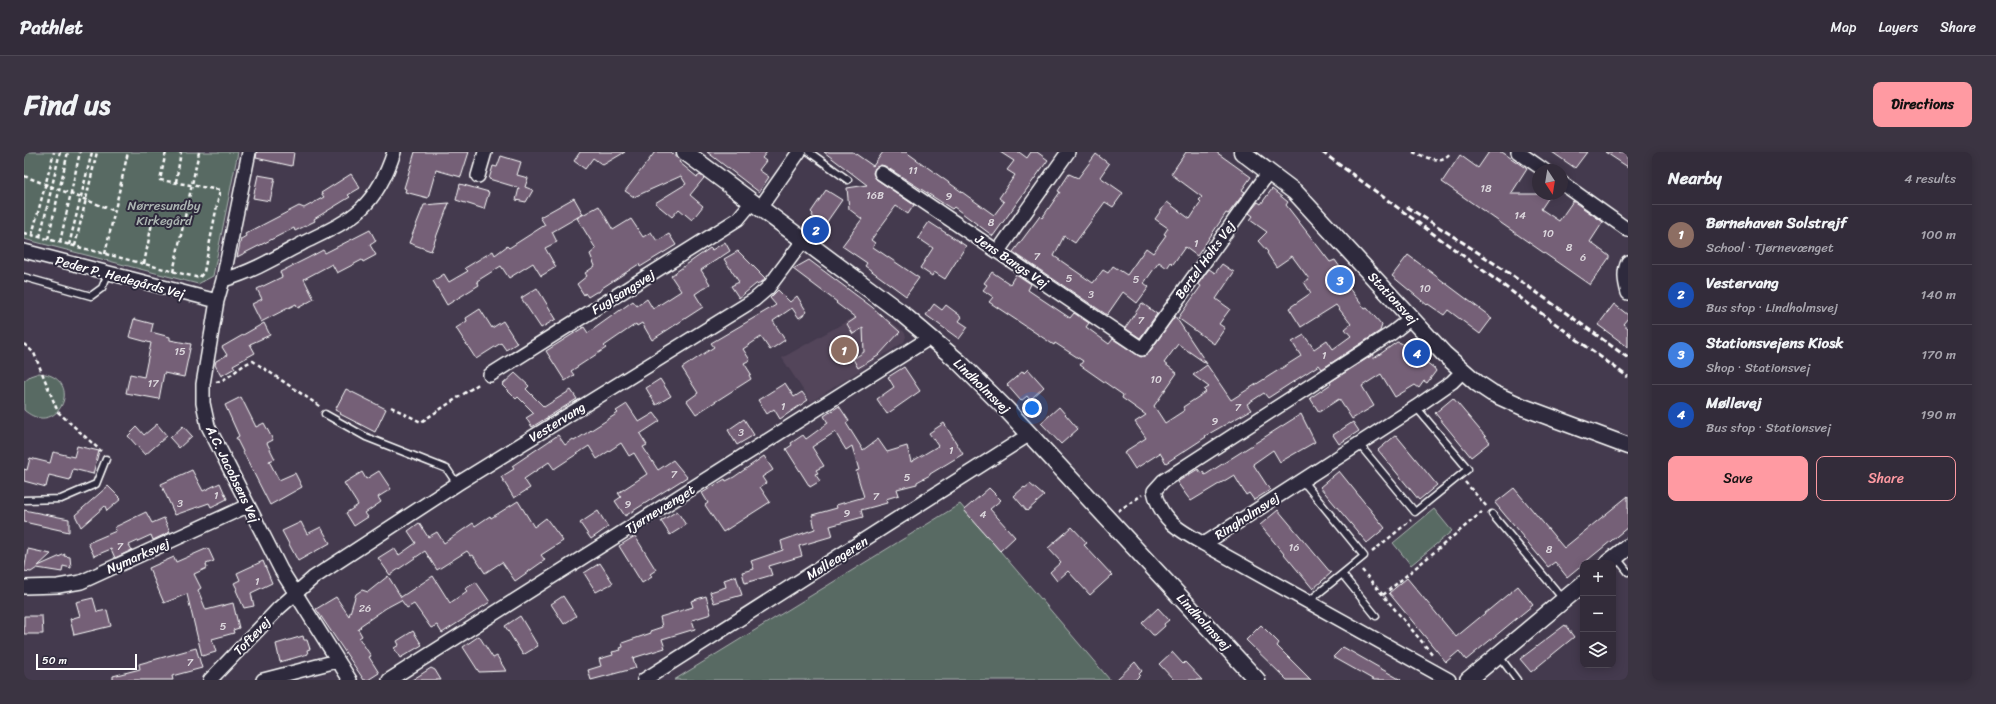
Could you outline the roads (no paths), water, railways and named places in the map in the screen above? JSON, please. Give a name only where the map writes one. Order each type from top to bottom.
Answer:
[{"type":"street","name":"A.C. Jacobsens Vej","points":[[249,152],[223,280],[217,302],[203,384],[203,403],[208,426],[247,506],[295,594],[350,680]]},
{"type":"street","points":[[223,280],[249,271],[341,224],[360,210],[378,190],[388,170],[394,152]]},
{"type":"street","points":[[478,176],[485,152]]},
{"type":"street","name":"Lindholmsvej","points":[[685,152],[900,312],[959,362],[1030,434],[1258,680]]},
{"type":"street","name":"Fuglsangsvej","points":[[490,375],[738,219],[756,205],[799,152]]},
{"type":"street","points":[[998,251],[1068,152]]},
{"type":"street","name":"Stationsvej","points":[[1242,152],[1295,192],[1410,318],[1463,371],[1492,393],[1505,400],[1628,446]]},
{"type":"street","points":[[1518,152],[1535,164]]},
{"type":"street","name":"Bertel Holts Vej","points":[[1142,349],[1269,172]]},
{"type":"street","name":"Jens Bangs Vej","points":[[881,173],[1142,349]]},
{"type":"street","points":[[1568,187],[1628,230]]},
{"type":"street","name":"Vestervang","points":[[295,594],[329,567],[458,484],[754,300],[768,288],[803,241]]},
{"type":"street","name":"Peder P. Hedegårds Vej","points":[[24,251],[217,302]]},
{"type":"street","points":[[1628,262],[1625,268],[1625,283],[1628,293]]},
{"type":"street","points":[[1204,544],[1179,530],[1165,517],[1157,505],[1154,492],[1163,481],[1392,333],[1410,318]]},
{"type":"street","name":"Tjørnevænget","points":[[389,680],[930,337]]},
{"type":"street","name":"Ringholmsvej","points":[[1446,678],[1204,544],[1416,407],[1452,382],[1463,371]]},
{"type":"street","name":"Mølleageren","points":[[644,680],[1030,434]]},
{"type":"street","name":"Nymarksvej","points":[[24,587],[58,586],[81,582],[247,506]]},
{"type":"street","points":[[1468,680],[1580,587]]},
{"type":"street","name":"Toftevej","points":[[211,680],[279,608],[295,594]]},
{"type":"street","points":[[263,680],[337,661]]},
{"type":"lane","points":[[809,152],[848,180]]},
{"type":"lane","points":[[24,276],[91,296],[102,288],[108,274]]},
{"type":"lane","points":[[1359,444],[1415,512],[1468,469],[1416,407]]},
{"type":"lane","points":[[325,414],[366,437],[447,469],[458,484]]},
{"type":"lane","points":[[24,500],[61,499],[96,484],[106,459]]},
{"type":"lane","points":[[1302,480],[1364,556],[1309,601]]},
{"type":"lane","points":[[1492,514],[1564,600]]},
{"type":"lane","points":[[1618,555],[1628,572]]},
{"type":"lane","points":[[1342,574],[1376,616]]},
{"type":"lane","points":[[1498,655],[1518,680]]},
{"type":"railway","points":[[1322,152],[1628,377]]},
{"type":"railway","points":[[1407,207],[1519,280],[1628,358]]},
{"type":"place","name":"Vestervang","points":[[816,230]]},
{"type":"place","name":"Stationsvejens Kiosk","points":[[1340,280]]},
{"type":"place","name":"Børnehaven Solstrejf","points":[[844,350]]},
{"type":"place","name":"Møllevej","points":[[1417,353]]},
{"type":"park label","name":"Nørresundby Kirkegård","points":[[164,212]]}]
